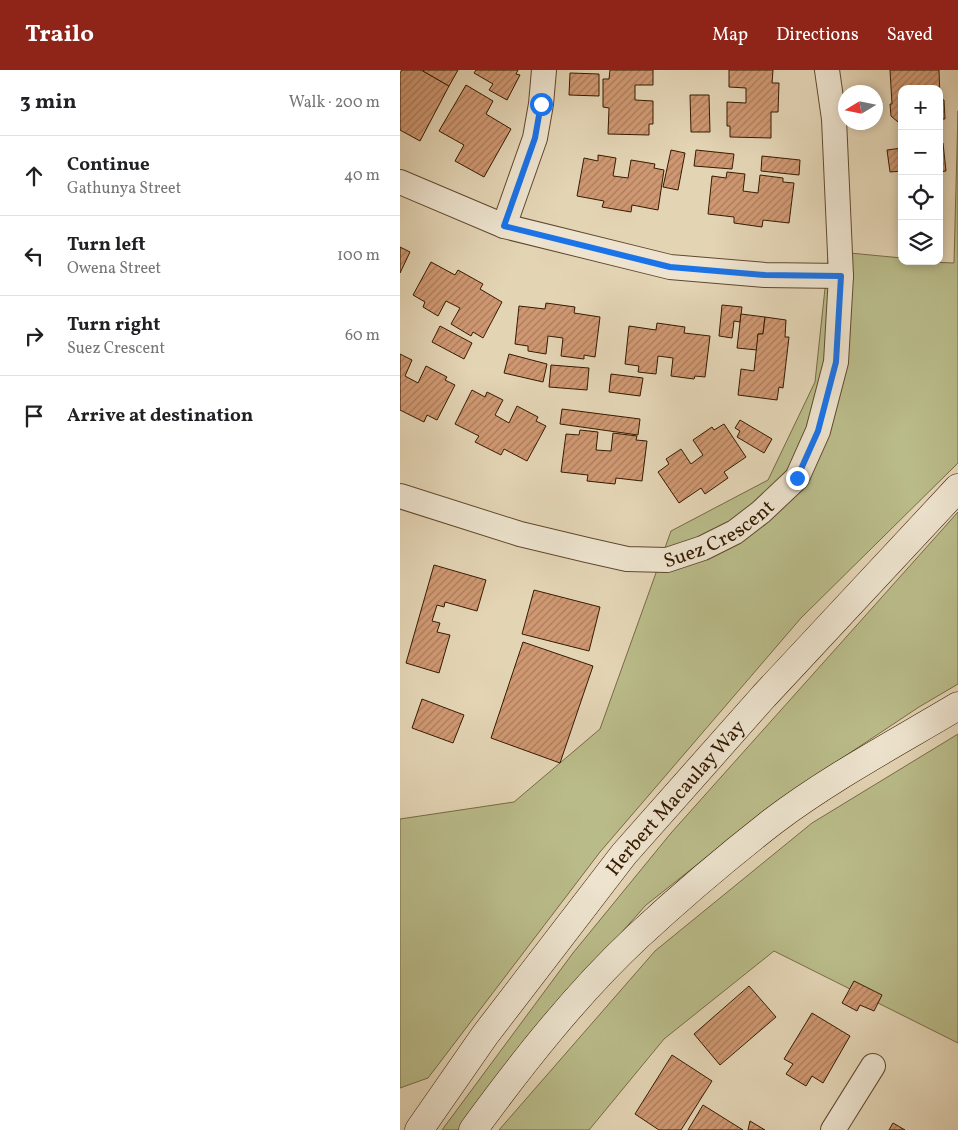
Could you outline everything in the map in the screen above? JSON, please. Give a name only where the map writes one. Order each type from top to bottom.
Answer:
[{"type":"main road","name":"Herbert Macaulay Way","points":[[419,1130],[485,1035],[624,854],[764,696],[954,492]]},
{"type":"main road","points":[[473,1130],[576,1000],[636,938],[692,889],[773,822],[831,782],[958,706]]},
{"type":"street","points":[[504,226],[535,138],[544,70]]},
{"type":"street","name":"Suez Crescent","points":[[400,496],[520,534],[627,559],[666,560],[703,548],[735,532],[761,512],[797,478],[818,431],[836,362],[841,276],[834,119],[827,70]]},
{"type":"street","points":[[400,182],[504,226],[670,267],[765,275],[841,276]]},
{"type":"street","points":[[833,1130],[873,1066]]},
{"type":"green space","points":[[958,111],[958,463],[801,618],[600,852],[428,1078],[400,1088],[400,819],[514,802],[600,729],[671,531],[768,480],[815,382],[829,251],[898,258],[898,265],[943,265],[943,263],[954,263]]},
{"type":"green space","points":[[958,512],[958,684],[919,707],[779,800],[646,905],[564,997],[465,1130],[442,1130],[573,953],[671,833]]},
{"type":"green space","points":[[958,734],[958,1043],[774,951],[664,1039],[589,1130],[499,1130],[655,951],[812,823]]},
{"type":"building","points":[[402,70],[421,70],[449,86],[420,141],[400,130],[400,73]]},
{"type":"building","points":[[424,70],[458,70],[449,86]]},
{"type":"building","points":[[476,70],[518,70],[516,74],[520,75],[507,100],[489,90],[493,84],[474,73]]},
{"type":"building","points":[[610,70],[653,70],[653,85],[635,85],[635,100],[653,101],[653,124],[649,124],[649,135],[608,134],[609,108],[603,107],[603,79],[609,79]]},
{"type":"building","points":[[729,70],[773,70],[772,83],[779,83],[778,112],[771,112],[771,138],[730,137],[730,126],[727,126],[727,102],[746,103],[746,88],[729,87]]},
{"type":"building","points":[[890,70],[939,70],[940,85],[898,85],[898,122],[891,116],[890,104],[892,104]]},
{"type":"building","points":[[570,73],[599,74],[599,96],[569,95]]},
{"type":"building","points":[[466,85],[493,101],[486,114],[511,129],[484,177],[455,161],[464,145],[439,131]]},
{"type":"building","points":[[690,95],[709,95],[710,132],[691,132]]},
{"type":"building","points":[[943,100],[944,100],[945,119],[943,119]]},
{"type":"building","points":[[943,143],[946,171],[943,171]]},
{"type":"building","points":[[898,149],[898,171],[890,172],[887,150]]},
{"type":"building","points":[[671,150],[685,153],[678,190],[663,187]]},
{"type":"building","points":[[696,150],[734,154],[732,169],[694,166]]},
{"type":"building","points":[[598,155],[616,158],[613,176],[628,178],[631,160],[655,164],[654,168],[664,170],[658,210],[632,205],[631,212],[602,207],[604,201],[577,196],[584,158],[598,161]]},
{"type":"building","points":[[762,156],[800,160],[799,175],[761,171]]},
{"type":"building","points":[[727,172],[745,174],[743,191],[758,193],[760,175],[783,178],[783,182],[794,183],[789,223],[763,220],[762,227],[734,223],[734,217],[708,214],[712,176],[726,178]]},
{"type":"building","points":[[400,247],[410,252],[400,273]]},
{"type":"building","points":[[431,262],[455,275],[458,270],[483,284],[480,289],[502,302],[483,338],[473,332],[471,336],[451,324],[460,308],[446,301],[438,316],[423,307],[425,302],[413,295]]},
{"type":"building","points":[[546,303],[575,307],[574,313],[600,317],[595,357],[584,355],[584,359],[561,356],[563,338],[548,336],[546,354],[528,351],[528,346],[515,344],[519,306],[545,309]]},
{"type":"building","points":[[722,305],[742,307],[740,322],[734,321],[732,338],[719,336]]},
{"type":"building","points":[[741,314],[765,317],[763,334],[758,334],[757,350],[737,348]]},
{"type":"building","points":[[765,317],[786,320],[785,337],[789,337],[783,388],[779,387],[777,400],[738,395],[741,369],[754,371],[758,334],[763,334]]},
{"type":"building","points":[[657,323],[685,327],[684,333],[710,336],[705,377],[695,376],[694,379],[671,376],[673,358],[658,356],[656,374],[638,372],[639,366],[625,364],[629,326],[656,330]]},
{"type":"building","points":[[440,326],[472,343],[464,359],[432,342]]},
{"type":"building","points":[[400,354],[412,360],[405,376],[418,383],[426,366],[447,377],[445,380],[455,385],[437,420],[427,415],[424,422],[400,410]]},
{"type":"building","points":[[509,354],[547,364],[543,382],[504,373]]},
{"type":"building","points":[[551,365],[589,368],[587,390],[549,387]]},
{"type":"building","points":[[611,374],[643,378],[640,396],[609,392]]},
{"type":"building","points":[[472,390],[485,397],[487,392],[503,400],[495,415],[509,423],[517,406],[538,417],[536,421],[546,426],[527,461],[504,449],[501,455],[475,442],[479,436],[455,424]]},
{"type":"building","points":[[562,409],[640,419],[638,435],[560,424]]},
{"type":"building","points":[[740,420],[772,439],[764,453],[737,437],[740,431],[735,428]]},
{"type":"building","points":[[724,424],[746,457],[724,472],[728,478],[705,494],[701,488],[679,503],[658,472],[669,464],[666,459],[681,449],[691,464],[703,455],[693,440],[712,427],[714,430]]},
{"type":"building","points":[[580,430],[598,432],[596,450],[611,451],[613,433],[637,436],[636,440],[647,441],[642,481],[616,478],[615,484],[587,481],[588,475],[561,472],[566,434],[579,435]]},
{"type":"building","points":[[434,565],[486,580],[477,611],[445,602],[444,607],[437,605],[432,621],[440,623],[437,632],[450,635],[439,673],[406,663]]},
{"type":"building","points":[[534,590],[600,607],[589,651],[522,634]]},
{"type":"building","points":[[523,642],[593,666],[560,763],[491,738]]},
{"type":"building","points":[[422,699],[464,715],[453,743],[412,728]]},
{"type":"building","points":[[854,981],[882,995],[874,1011],[860,1005],[857,1011],[842,1003]]},
{"type":"building","points":[[749,986],[776,1017],[720,1065],[694,1034]]},
{"type":"building","points":[[812,1013],[850,1036],[823,1083],[812,1076],[806,1086],[786,1074],[793,1064],[784,1059]]},
{"type":"building","points":[[672,1055],[712,1081],[681,1130],[659,1130],[635,1114]]},
{"type":"building","points":[[703,1105],[743,1130],[688,1130]]},
{"type":"building","points":[[750,1121],[765,1130],[748,1130]]},
{"type":"building","points":[[893,1123],[905,1130],[889,1130]]},
{"type":"route","points":[[541,104],[535,138],[504,226],[670,267],[765,275],[841,276],[836,362],[818,431],[797,478]]}]
